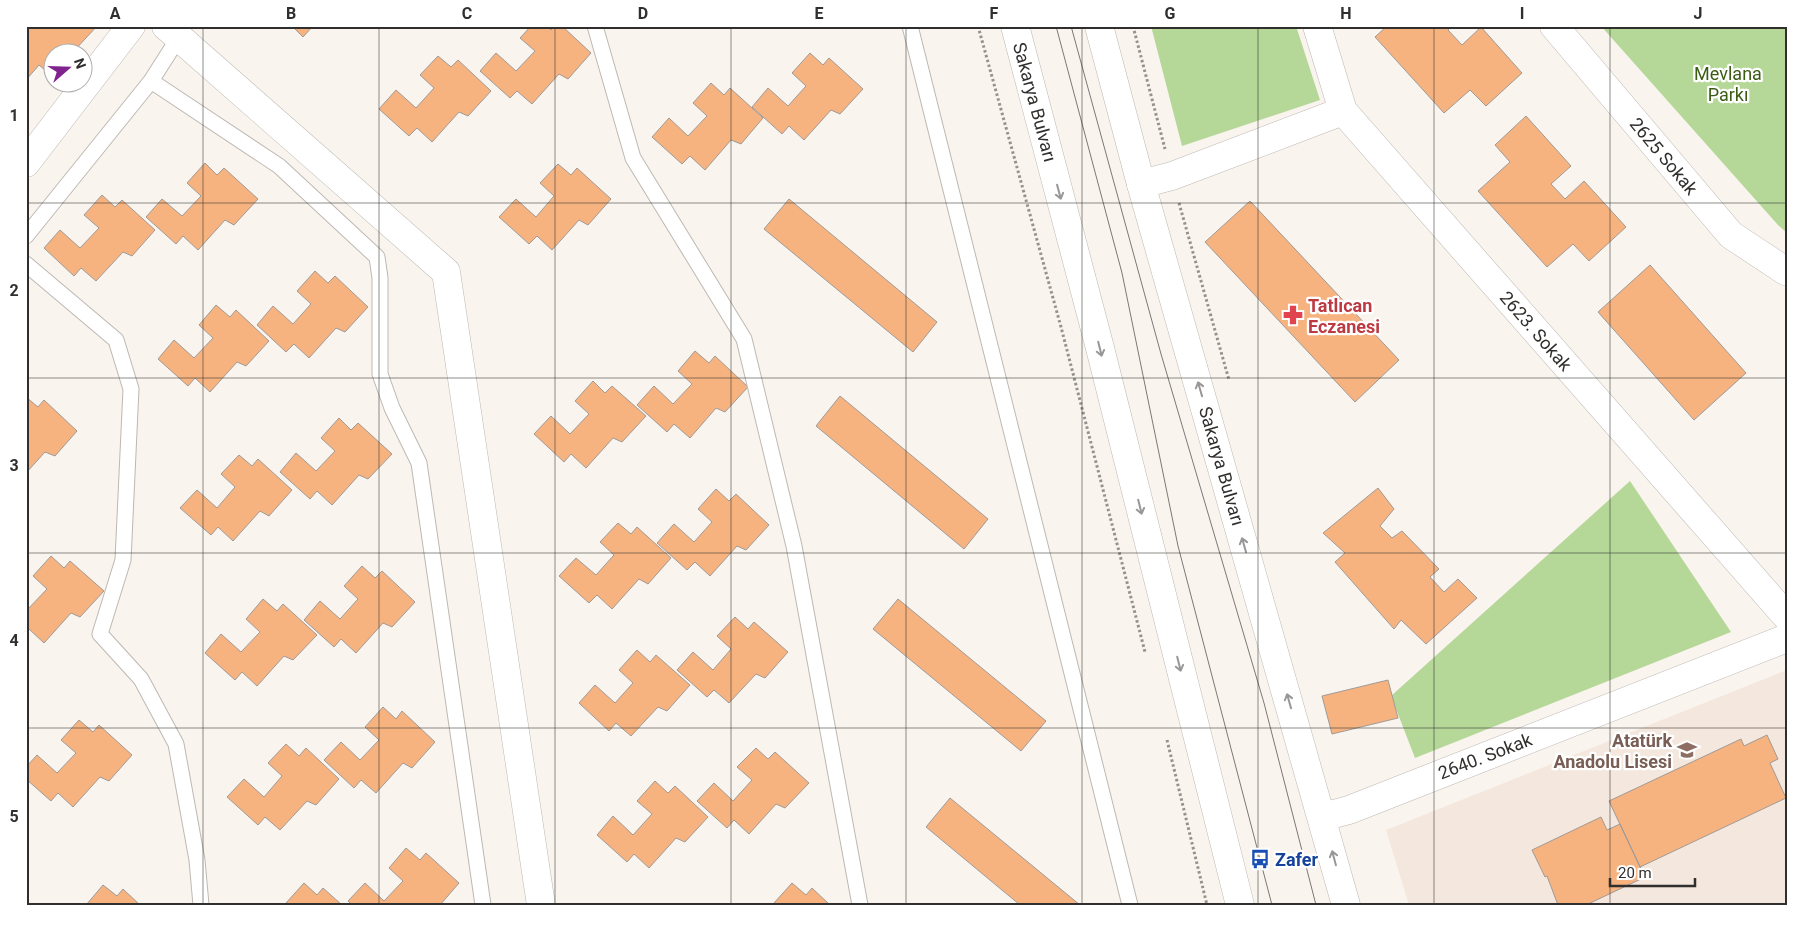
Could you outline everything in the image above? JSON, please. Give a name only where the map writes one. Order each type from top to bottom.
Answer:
[{"type":"street","points":[[26,163],[131,26]]},
{"type":"street","name":"Sakarya Bulvarı","points":[[1015,26],[1100,348],[1240,905]]},
{"type":"street","name":"Sakarya Bulvarı","points":[[1099,26],[1141,184],[1346,905]]},
{"type":"street","name":"2623. Sokak","points":[[1318,26],[1343,111],[1787,617]]},
{"type":"street","name":"2625 Sokak","points":[[1554,26],[1731,235],[1787,272]]},
{"type":"street","points":[[172,32],[446,272],[541,905]]},
{"type":"street","points":[[1141,184],[1172,176],[1343,111]]},
{"type":"street","name":"2640. Sokak","points":[[1322,817],[1349,810],[1787,638]]},
{"type":"lane","points":[[594,26],[633,158],[744,339],[794,546],[860,905]]},
{"type":"lane","points":[[910,26],[1130,905]]},
{"type":"lane","points":[[26,236],[151,81],[172,32]]},
{"type":"lane","points":[[151,81],[278,166],[377,256],[380,278],[380,374],[392,408],[419,463],[483,905]]},
{"type":"lane","points":[[26,264],[116,340],[131,389],[123,560],[100,634],[141,679],[176,744],[197,860],[201,905]]},
{"type":"path","points":[[978,26],[1061,327],[1146,655]]},
{"type":"path","points":[[1165,732],[1207,905]]},
{"type":"shaded area","name":"Atatürk Anadolu Lisesi","points":[[1787,670],[1787,905],[1409,905],[1386,830]]},
{"type":"green space","points":[[1151,26],[1296,26],[1320,100],[1182,146]]},
{"type":"green space","name":"Mevlana Parkı","points":[[1601,26],[1787,26],[1787,233],[1778,225]]},
{"type":"green space","points":[[1630,481],[1731,632],[1415,758],[1391,696]]},
{"type":"building","points":[[26,26],[97,26],[82,42],[42,42],[42,68],[39,65],[26,80]]},
{"type":"building","points":[[292,26],[313,26],[303,37]]},
{"type":"building","points":[[531,26],[547,26],[551,30],[554,26],[562,26],[591,53],[568,79],[559,74],[532,104],[517,91],[510,98],[480,71],[496,53],[516,71],[535,51],[520,38]]},
{"type":"building","points":[[1387,26],[1451,26],[1448,30],[1462,45],[1481,27],[1522,73],[1486,106],[1470,90],[1444,113],[1375,37]]},
{"type":"building","points":[[810,53],[823,65],[829,58],[863,89],[840,114],[831,110],[804,140],[789,126],[782,134],[752,107],[768,88],[788,106],[806,86],[792,73]]},
{"type":"building","points":[[438,56],[451,67],[458,60],[491,91],[468,116],[459,112],[432,142],[417,128],[409,136],[379,109],[396,90],[416,108],[434,88],[420,75]]},
{"type":"building","points":[[711,83],[724,95],[730,88],[763,118],[741,144],[731,140],[705,170],[690,156],[682,164],[652,137],[669,118],[688,136],[707,116],[693,103]]},
{"type":"building","points":[[1526,116],[1571,166],[1551,184],[1565,199],[1584,181],[1626,227],[1589,261],[1573,244],[1547,267],[1478,191],[1510,162],[1495,145]]},
{"type":"building","points":[[205,163],[217,175],[224,168],[258,199],[234,225],[225,220],[198,250],[183,236],[176,244],[146,217],[162,199],[182,216],[201,196],[187,183]]},
{"type":"building","points":[[558,164],[571,175],[577,168],[611,199],[588,225],[579,220],[552,250],[537,236],[529,244],[499,217],[516,199],[536,217],[554,196],[540,183]]},
{"type":"building","points":[[102,195],[115,207],[122,200],[155,230],[132,256],[123,252],[96,281],[81,268],[74,276],[44,248],[60,230],[80,248],[99,228],[84,215]]},
{"type":"building","points":[[789,199],[937,322],[913,352],[764,229]]},
{"type":"building","points":[[1250,201],[1399,360],[1355,402],[1205,242]]},
{"type":"building","points":[[1650,265],[1746,373],[1694,420],[1598,312]]},
{"type":"building","points":[[315,271],[328,283],[335,276],[368,307],[345,332],[336,328],[309,358],[294,344],[286,352],[257,325],[273,306],[293,324],[311,304],[297,291]]},
{"type":"building","points":[[216,305],[230,317],[236,310],[269,341],[246,366],[237,362],[210,392],[195,378],[188,386],[158,359],[174,340],[194,358],[213,338],[199,325]]},
{"type":"building","points":[[695,351],[709,363],[715,356],[748,387],[725,412],[716,408],[690,438],[674,424],[667,432],[637,405],[654,386],[673,404],[692,384],[678,371]]},
{"type":"building","points":[[593,381],[605,393],[612,386],[646,416],[622,442],[613,438],[586,468],[571,454],[564,462],[534,434],[551,416],[570,434],[589,414],[575,401]]},
{"type":"building","points":[[840,396],[988,519],[964,549],[816,426]]},
{"type":"building","points":[[26,397],[38,407],[44,400],[77,431],[55,456],[45,452],[26,473]]},
{"type":"building","points":[[339,418],[351,430],[358,423],[392,454],[368,479],[359,475],[332,505],[317,491],[310,499],[280,472],[296,453],[316,471],[335,451],[321,438]]},
{"type":"building","points":[[239,455],[252,466],[258,459],[292,490],[269,516],[260,511],[233,541],[218,527],[211,535],[180,508],[197,490],[217,508],[235,487],[221,474]]},
{"type":"building","points":[[1378,488],[1394,509],[1380,526],[1392,538],[1402,531],[1439,569],[1430,577],[1444,592],[1458,579],[1477,598],[1426,644],[1401,620],[1394,629],[1335,562],[1345,553],[1323,533]]},
{"type":"building","points":[[716,489],[729,501],[736,494],[769,525],[746,550],[737,546],[710,576],[695,562],[687,570],[657,543],[674,524],[694,542],[712,522],[698,509]]},
{"type":"building","points":[[618,523],[631,534],[637,527],[671,558],[648,584],[639,579],[612,609],[597,595],[589,603],[559,576],[576,558],[596,575],[614,555],[600,542]]},
{"type":"building","points":[[51,556],[64,568],[70,561],[104,591],[80,617],[71,613],[44,643],[29,629],[26,632],[26,607],[28,609],[47,589],[33,576]]},
{"type":"building","points":[[362,566],[375,578],[382,571],[415,602],[392,627],[383,623],[356,653],[341,639],[334,647],[304,620],[320,601],[340,619],[358,599],[344,586]]},
{"type":"building","points":[[263,599],[277,611],[283,604],[317,635],[293,660],[284,656],[257,686],[242,672],[235,680],[205,653],[221,634],[241,652],[260,632],[246,619]]},
{"type":"building","points":[[898,599],[1046,721],[1021,751],[873,629]]},
{"type":"building","points":[[735,617],[748,629],[754,622],[788,652],[765,678],[756,674],[729,703],[714,690],[707,697],[677,670],[693,652],[713,670],[731,649],[717,636]]},
{"type":"building","points":[[637,650],[650,662],[656,655],[690,685],[667,711],[658,707],[631,736],[616,723],[609,731],[579,703],[595,685],[615,703],[633,683],[619,670]]},
{"type":"building","points":[[1388,680],[1398,718],[1332,734],[1322,696]]},
{"type":"building","points":[[383,707],[396,719],[402,711],[435,742],[412,768],[403,763],[376,793],[361,780],[354,788],[324,760],[341,742],[360,760],[379,740],[365,727]]},
{"type":"building","points":[[79,720],[93,732],[99,725],[132,755],[109,781],[100,777],[73,807],[58,793],[51,801],[26,779],[26,767],[37,755],[57,773],[76,753],[61,740]]},
{"type":"building","points":[[1767,735],[1778,759],[1770,763],[1786,798],[1640,867],[1609,801],[1741,739],[1744,746]]},
{"type":"building","points":[[286,744],[299,756],[306,748],[339,779],[316,805],[307,801],[280,830],[265,817],[258,825],[227,797],[244,779],[264,797],[282,776],[268,763]]},
{"type":"building","points":[[756,748],[768,759],[775,752],[809,783],[785,808],[776,804],[749,834],[734,820],[727,828],[697,801],[714,783],[733,801],[752,780],[737,767]]},
{"type":"building","points":[[655,781],[668,793],[675,786],[708,817],[685,842],[676,838],[649,868],[634,854],[627,862],[597,835],[613,816],[633,835],[652,814],[637,801]]},
{"type":"building","points":[[950,798],[1080,905],[1020,905],[926,827]]},
{"type":"building","points":[[1601,817],[1607,830],[1620,824],[1645,877],[1586,905],[1558,905],[1547,876],[1545,877],[1532,850]]},
{"type":"building","points":[[406,848],[420,860],[426,853],[459,883],[440,905],[352,905],[348,901],[365,883],[384,901],[403,881],[389,868]]},
{"type":"building","points":[[304,883],[317,895],[323,888],[342,905],[288,905],[286,903]]},
{"type":"building","points":[[792,883],[806,895],[812,888],[830,905],[776,905],[774,903]]},
{"type":"building","points":[[103,885],[117,896],[123,889],[140,905],[86,905]]},
{"type":"tram line","points":[[1056,26],[1122,273],[1178,546],[1272,905]]},
{"type":"tram line","points":[[1071,26],[1161,354],[1264,703],[1316,905]]},
{"type":"place","name":"Tatlıcan Eczanesi","points":[[1293,315]]},
{"type":"place","name":"Atatürk Anadolu Lisesi","points":[[1687,750]]},
{"type":"place","name":"Zafer","points":[[1260,859]]}]
